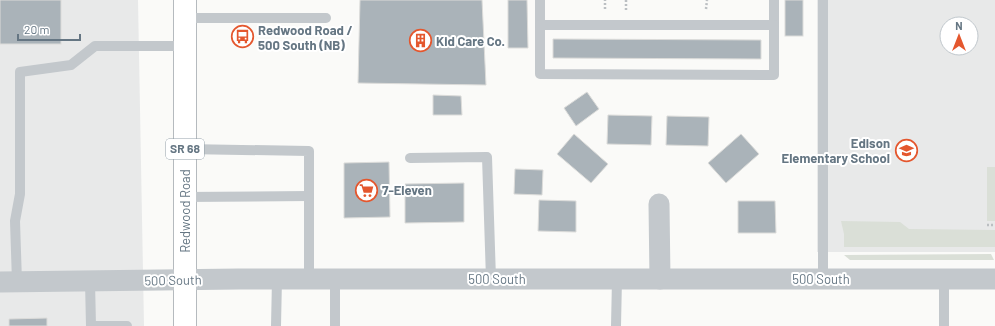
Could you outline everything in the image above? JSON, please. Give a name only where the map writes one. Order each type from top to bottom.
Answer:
[{"type":"main road","name":"Redwood Road","points":[[184,326],[185,9]]},
{"type":"street","points":[[659,204],[660,279]]},
{"type":"street","name":"500 South","points":[[8,282],[184,279],[995,279]]},
{"type":"lane","points":[[540,0],[540,74],[766,75],[774,75],[774,0]]},
{"type":"lane","points":[[822,0],[822,279]]},
{"type":"lane","points":[[185,9],[326,18]]},
{"type":"lane","points":[[540,25],[774,25]]},
{"type":"lane","points":[[8,282],[20,194],[20,72],[71,65],[95,46],[185,46]]},
{"type":"lane","points":[[185,149],[309,151],[308,279]]},
{"type":"lane","points":[[410,158],[487,158],[491,279]]},
{"type":"lane","points":[[184,197],[309,196]]},
{"type":"lane","points":[[276,326],[277,279]]},
{"type":"lane","points":[[335,279],[335,326]]},
{"type":"lane","points":[[616,326],[617,279]]},
{"type":"lane","points":[[944,279],[944,326]]},
{"type":"lane","points":[[90,281],[91,326],[127,326]]},
{"type":"path","points":[[605,0],[605,14]]},
{"type":"path","points":[[626,0],[626,15]]},
{"type":"path","points":[[987,225],[995,225]]},
{"type":"shaded area","points":[[0,0],[138,0],[144,326],[0,326]]},
{"type":"shaded area","name":"Edison Elementary School","points":[[817,0],[995,0],[995,252],[817,252]]},
{"type":"shaded area","points":[[987,167],[995,167],[995,221],[987,221]]},
{"type":"shaded area","points":[[841,221],[900,222],[909,229],[995,230],[995,247],[844,247],[844,234]]},
{"type":"shaded area","points":[[991,254],[994,260],[850,260],[844,255]]},
{"type":"building","points":[[0,0],[61,0],[61,44],[0,44]]},
{"type":"building","name":"Kid Care Co.","points":[[360,0],[482,0],[486,85],[358,83]]},
{"type":"building","points":[[508,0],[527,0],[528,48],[508,48]]},
{"type":"building","points":[[785,0],[803,0],[803,36],[785,36]]},
{"type":"building","points":[[553,39],[761,40],[761,59],[553,58]]},
{"type":"building","points":[[587,92],[599,109],[576,126],[564,108]]},
{"type":"building","points":[[433,95],[461,96],[462,115],[433,115]]},
{"type":"building","points":[[608,115],[652,116],[651,145],[607,144]]},
{"type":"building","points":[[667,116],[709,117],[708,146],[666,145]]},
{"type":"building","points":[[574,134],[608,164],[591,183],[557,154]]},
{"type":"building","points":[[741,134],[759,154],[726,183],[708,163]]},
{"type":"building","name":"7-Eleven","points":[[389,162],[390,217],[344,218],[344,163]]},
{"type":"building","points":[[515,169],[543,170],[542,195],[514,194]]},
{"type":"building","points":[[464,183],[464,222],[405,223],[405,184]]},
{"type":"building","points":[[539,200],[576,201],[576,232],[538,231]]},
{"type":"building","points":[[738,201],[775,201],[776,233],[738,233]]},
{"type":"building","points":[[47,318],[47,326],[9,326],[9,319]]},
{"type":"place","name":"Redwood Road / 500 South (NB)","points":[[242,37]]},
{"type":"place","name":"Kid Care Co.","points":[[421,41]]},
{"type":"place","name":"Edison Elementary School","points":[[906,150]]},
{"type":"place","name":"7-Eleven","points":[[367,190]]}]
